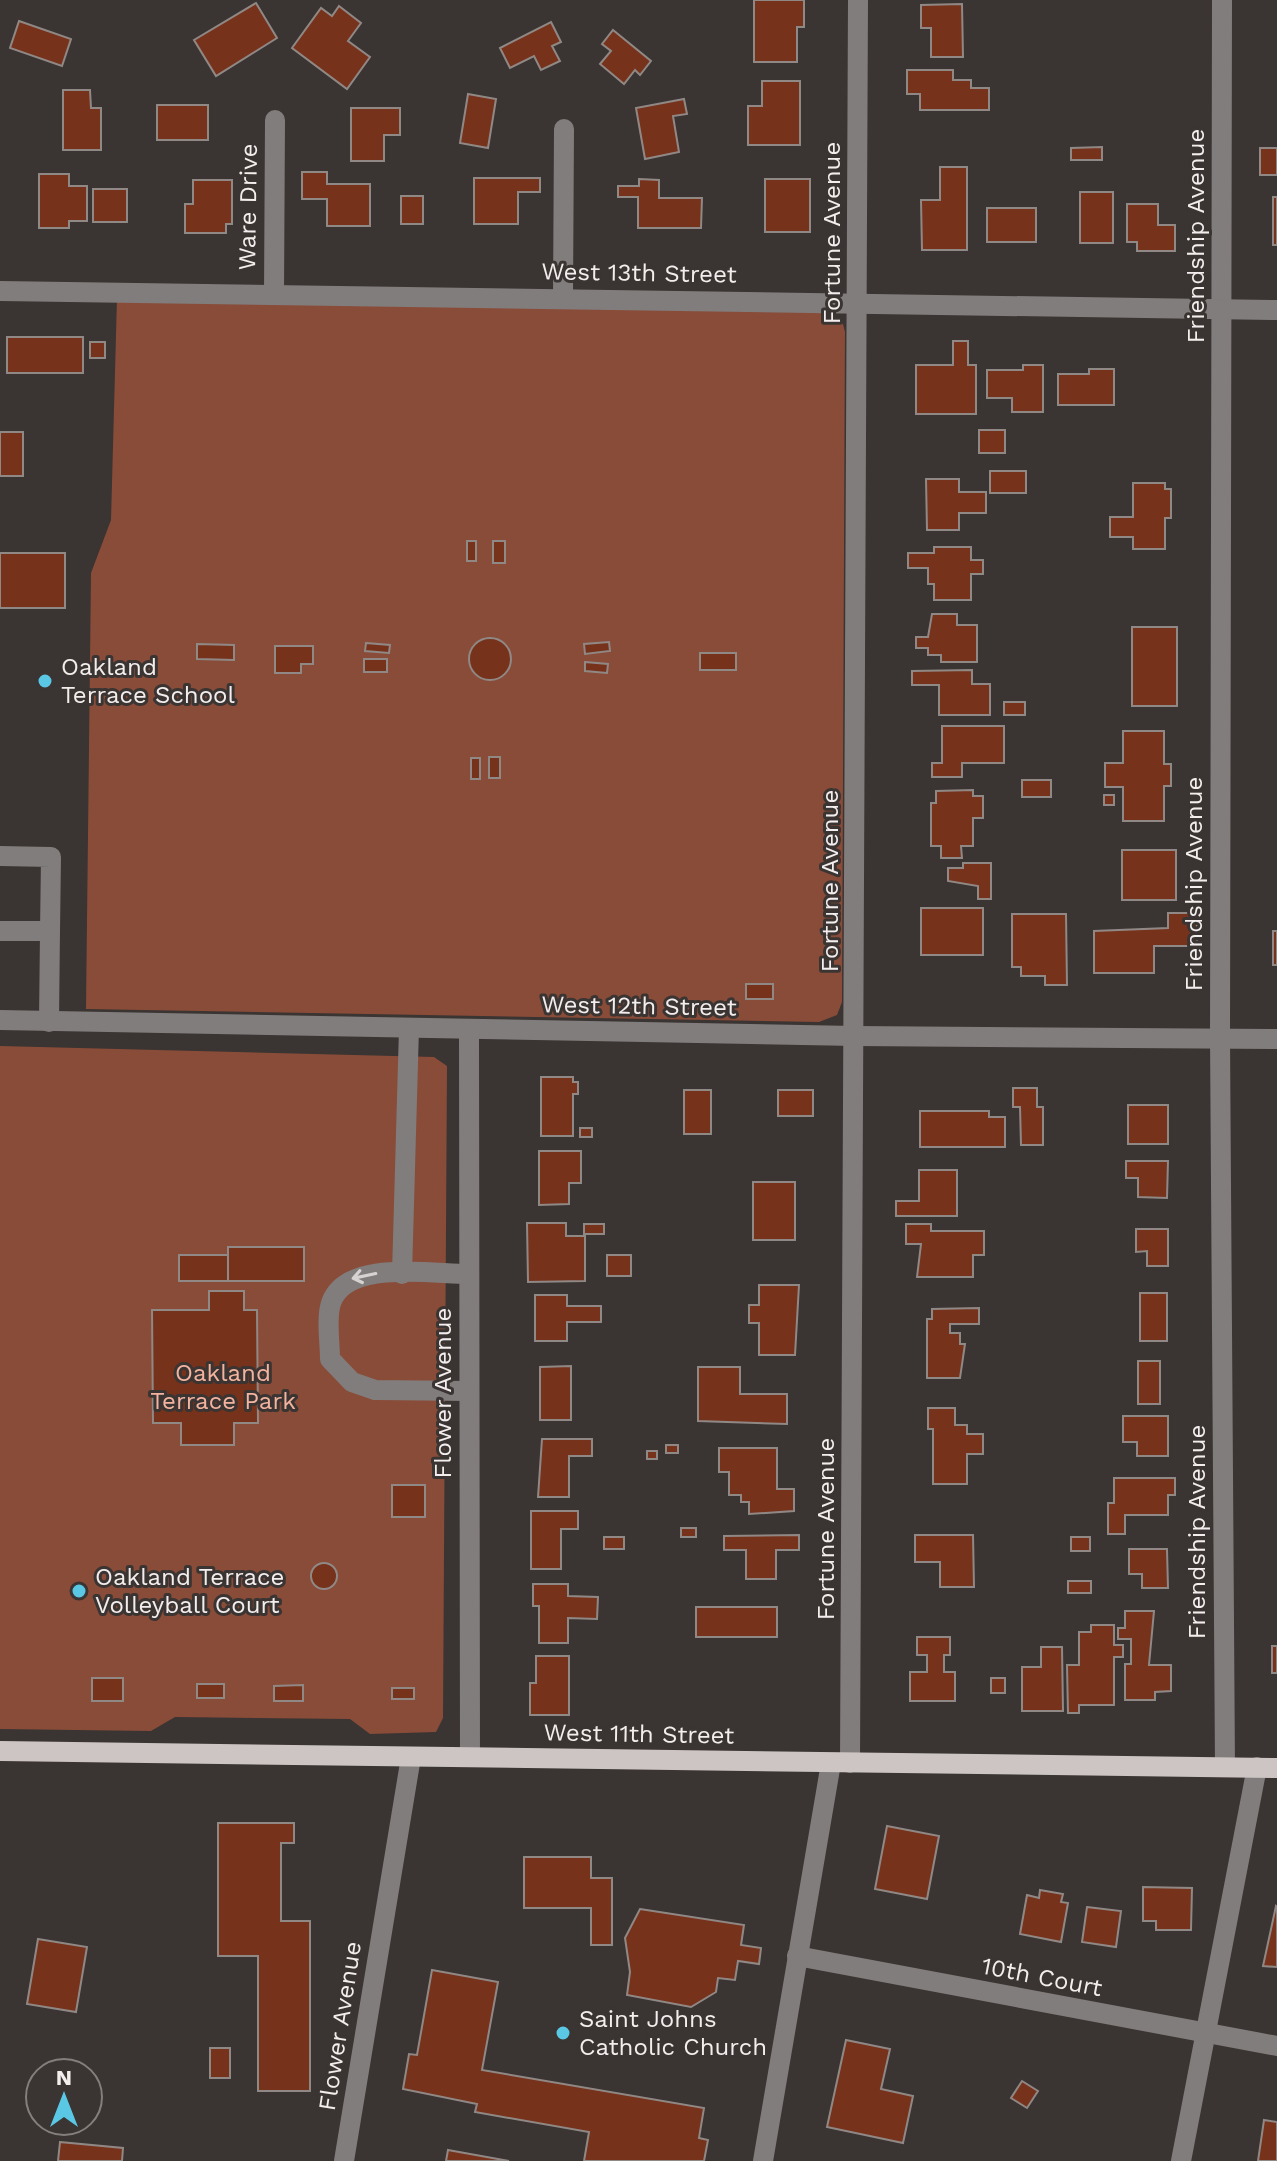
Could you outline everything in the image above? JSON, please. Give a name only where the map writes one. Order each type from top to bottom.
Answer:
[{"type":"main road","name":"West 11th Street","points":[[0,1751],[1267,1767]]},
{"type":"street","name":"Fortune Avenue","points":[[763,2161],[797,1956],[841,1763],[855,1036],[858,0]]},
{"type":"street","name":"Friendship Avenue","points":[[1222,0],[1220,1038],[1225,1767]]},
{"type":"street","name":"Ware Drive","points":[[274,294],[275,120]]},
{"type":"street","points":[[563,296],[564,129]]},
{"type":"street","name":"West 13th Street","points":[[0,291],[563,296],[1277,310]]},
{"type":"street","points":[[0,856],[51,857],[49,1022]]},
{"type":"street","points":[[0,931],[50,931]]},
{"type":"street","name":"West 12th Street","points":[[0,1020],[855,1036],[1277,1039]]},
{"type":"street","points":[[402,1274],[409,1028]]},
{"type":"street","name":"Flower Avenue","points":[[469,1030],[470,1757]]},
{"type":"street","points":[[469,1274],[363,1274],[341,1283],[330,1305],[330,1359],[352,1382],[375,1390],[469,1391]]},
{"type":"street","name":"Flower Avenue","points":[[344,2161],[411,1757]]},
{"type":"street","points":[[1181,2161],[1203,2034],[1267,1767]]},
{"type":"street","name":"10th Court","points":[[797,1956],[1277,2046]]},
{"type":"green space","points":[[117,298],[828,312],[843,324],[842,1002],[837,1015],[819,1022],[86,1009],[91,573],[111,520]]},
{"type":"green space","name":"Oakland Terrace Park","points":[[0,1046],[434,1057],[447,1066],[443,1718],[436,1732],[370,1734],[350,1719],[175,1717],[151,1731],[0,1729]]},
{"type":"building","points":[[754,0],[804,0],[804,27],[797,27],[797,62],[754,62]]},
{"type":"building","points":[[256,3],[277,38],[216,76],[194,40]]},
{"type":"building","points":[[962,4],[963,57],[931,57],[931,28],[921,28],[921,5]]},
{"type":"building","points":[[339,6],[361,23],[348,41],[370,57],[347,89],[292,48],[321,8],[332,16]]},
{"type":"building","points":[[19,21],[71,39],[62,66],[10,48]]},
{"type":"building","points":[[551,22],[561,42],[552,46],[560,61],[541,70],[534,56],[510,68],[500,48]]},
{"type":"building","points":[[613,30],[651,61],[640,75],[635,70],[624,84],[600,64],[611,51],[602,44]]},
{"type":"building","points":[[907,70],[953,70],[953,80],[971,80],[971,88],[989,88],[989,110],[920,110],[920,94],[907,94]]},
{"type":"building","points":[[762,81],[800,81],[800,145],[748,145],[748,106],[762,106]]},
{"type":"building","points":[[63,90],[90,90],[91,108],[101,108],[101,150],[63,150]]},
{"type":"building","points":[[468,94],[496,99],[488,148],[460,143]]},
{"type":"building","points":[[684,99],[687,114],[673,116],[679,152],[645,159],[636,108]]},
{"type":"building","points":[[157,105],[208,105],[208,140],[157,140]]},
{"type":"building","points":[[351,108],[400,108],[400,135],[384,135],[384,161],[351,161]]},
{"type":"building","points":[[1102,147],[1102,160],[1071,160],[1071,148]]},
{"type":"building","points":[[1260,148],[1277,148],[1277,175],[1260,175]]},
{"type":"building","points":[[940,167],[967,167],[967,250],[922,250],[921,200],[940,200]]},
{"type":"building","points":[[302,172],[327,172],[327,184],[370,184],[370,226],[327,226],[327,199],[302,199]]},
{"type":"building","points":[[39,174],[69,174],[69,186],[87,186],[87,221],[69,221],[69,228],[39,228]]},
{"type":"building","points":[[474,178],[540,178],[540,192],[518,192],[518,224],[474,224]]},
{"type":"building","points":[[639,179],[659,180],[659,198],[702,198],[701,228],[638,228],[638,197],[618,197],[618,186],[639,186]]},
{"type":"building","points":[[765,179],[810,179],[810,232],[765,232]]},
{"type":"building","points":[[193,180],[232,180],[232,224],[226,224],[226,233],[185,233],[185,204],[193,204]]},
{"type":"building","points":[[93,189],[127,189],[127,222],[93,222]]},
{"type":"building","points":[[1080,192],[1113,192],[1113,243],[1080,243]]},
{"type":"building","points":[[401,196],[423,196],[423,224],[401,224]]},
{"type":"building","points":[[1273,197],[1277,197],[1277,245],[1273,245]]},
{"type":"building","points":[[1127,204],[1158,204],[1158,225],[1175,225],[1175,251],[1137,251],[1137,242],[1127,242]]},
{"type":"building","points":[[987,208],[1036,208],[1036,242],[987,242]]},
{"type":"building","points":[[7,337],[83,337],[83,373],[7,373]]},
{"type":"building","points":[[953,341],[968,341],[968,365],[976,365],[976,414],[916,414],[916,365],[953,365]]},
{"type":"building","points":[[90,342],[105,342],[105,358],[90,358]]},
{"type":"building","points":[[1023,365],[1043,365],[1043,412],[1012,412],[1012,398],[987,398],[987,370],[1023,370]]},
{"type":"building","points":[[1089,369],[1114,369],[1114,405],[1058,405],[1058,374],[1089,374]]},
{"type":"building","points":[[979,430],[1005,430],[1005,453],[979,453]]},
{"type":"building","points":[[0,432],[23,432],[23,476],[0,476]]},
{"type":"building","points":[[990,471],[1026,471],[1026,493],[990,493]]},
{"type":"building","points":[[926,479],[959,479],[959,492],[986,492],[986,513],[959,513],[959,530],[927,530]]},
{"type":"building","points":[[1133,483],[1165,483],[1165,489],[1171,489],[1171,518],[1165,518],[1165,549],[1133,549],[1133,537],[1110,537],[1110,517],[1133,517]]},
{"type":"building","points":[[467,541],[476,541],[476,561],[467,561]]},
{"type":"building","points":[[493,541],[505,541],[505,563],[493,563]]},
{"type":"building","points":[[934,547],[971,547],[971,560],[983,560],[983,574],[971,574],[971,600],[934,600],[934,584],[928,584],[928,568],[908,568],[908,553],[934,553]]},
{"type":"building","points":[[0,553],[65,553],[65,608],[0,608]]},
{"type":"building","points":[[932,614],[957,614],[957,625],[977,625],[977,662],[941,662],[941,655],[928,655],[928,648],[916,648],[916,637],[928,637]]},
{"type":"building","points":[[1132,627],[1177,627],[1177,706],[1132,706]]},
{"type":"building","points":[[490,638],[505,644],[511,659],[505,674],[490,680],[475,674],[469,659],[475,644]]},
{"type":"building","points":[[609,642],[610,651],[585,654],[584,644]]},
{"type":"building","points":[[366,643],[390,645],[389,653],[365,651]]},
{"type":"building","points":[[197,644],[234,645],[234,660],[197,659]]},
{"type":"building","points":[[275,646],[313,646],[313,664],[301,664],[301,673],[275,673]]},
{"type":"building","points":[[700,653],[736,653],[736,670],[700,670]]},
{"type":"building","points":[[364,659],[387,659],[387,672],[364,672]]},
{"type":"building","points":[[585,662],[608,664],[607,673],[585,671]]},
{"type":"building","points":[[972,670],[972,684],[990,684],[990,715],[939,715],[939,685],[912,685],[912,671]]},
{"type":"building","points":[[1004,702],[1025,702],[1025,715],[1004,715]]},
{"type":"building","points":[[942,726],[1004,726],[1004,763],[962,763],[962,777],[932,777],[932,763],[942,763]]},
{"type":"building","points":[[1123,731],[1164,731],[1164,764],[1171,764],[1171,786],[1164,786],[1164,821],[1123,821],[1123,787],[1105,787],[1105,763],[1123,763]]},
{"type":"building","points":[[489,757],[500,757],[500,778],[489,778]]},
{"type":"building","points":[[471,758],[480,758],[480,779],[471,779]]},
{"type":"building","points":[[1022,780],[1051,780],[1051,797],[1022,797]]},
{"type":"building","points":[[973,790],[973,796],[983,796],[983,818],[973,818],[973,846],[961,846],[962,858],[941,858],[941,846],[931,846],[931,803],[936,803],[936,791]]},
{"type":"building","points":[[1104,795],[1114,795],[1114,805],[1104,805]]},
{"type":"building","points":[[1122,850],[1176,850],[1176,900],[1122,900]]},
{"type":"building","points":[[963,863],[991,863],[991,899],[978,899],[978,886],[948,881],[948,868],[963,868]]},
{"type":"building","points":[[921,908],[983,908],[983,955],[921,955]]},
{"type":"building","points":[[1168,913],[1197,913],[1197,946],[1154,946],[1154,973],[1094,973],[1094,931],[1168,928]]},
{"type":"building","points":[[1012,914],[1066,914],[1067,985],[1045,985],[1045,976],[1021,976],[1021,967],[1012,967]]},
{"type":"building","points":[[1273,931],[1277,931],[1277,965],[1273,965]]},
{"type":"building","points":[[746,984],[773,984],[773,999],[746,999]]},
{"type":"building","points":[[541,1077],[573,1077],[573,1082],[578,1082],[578,1094],[573,1094],[573,1136],[541,1136]]},
{"type":"building","points":[[1013,1088],[1037,1088],[1037,1107],[1043,1107],[1043,1145],[1021,1145],[1020,1107],[1013,1107]]},
{"type":"building","points":[[684,1090],[711,1090],[711,1134],[684,1134]]},
{"type":"building","points":[[778,1090],[813,1090],[813,1116],[778,1116]]},
{"type":"building","points":[[1128,1105],[1168,1105],[1168,1144],[1128,1144]]},
{"type":"building","points":[[920,1111],[989,1111],[989,1117],[1005,1117],[1005,1147],[920,1147]]},
{"type":"building","points":[[580,1128],[592,1128],[592,1137],[580,1137]]},
{"type":"building","points":[[539,1151],[581,1151],[581,1183],[569,1183],[569,1204],[539,1205]]},
{"type":"building","points":[[1126,1161],[1168,1161],[1167,1198],[1138,1197],[1138,1178],[1126,1178]]},
{"type":"building","points":[[919,1170],[957,1170],[957,1216],[896,1216],[896,1201],[919,1201]]},
{"type":"building","points":[[753,1182],[795,1182],[795,1240],[753,1240]]},
{"type":"building","points":[[527,1223],[566,1223],[566,1236],[585,1236],[585,1281],[528,1282]]},
{"type":"building","points":[[584,1224],[604,1224],[604,1234],[584,1234]]},
{"type":"building","points":[[906,1224],[931,1224],[931,1231],[984,1231],[984,1255],[973,1255],[973,1277],[917,1277],[921,1244],[906,1244]]},
{"type":"building","points":[[1136,1229],[1168,1229],[1168,1266],[1147,1266],[1147,1251],[1136,1252]]},
{"type":"building","points":[[228,1247],[304,1247],[304,1281],[228,1281]]},
{"type":"building","points":[[179,1255],[228,1255],[228,1281],[179,1281]]},
{"type":"building","points":[[607,1255],[631,1255],[631,1276],[607,1276]]},
{"type":"building","points":[[759,1285],[799,1285],[795,1355],[759,1355],[759,1323],[749,1323],[749,1305],[759,1305]]},
{"type":"building","points":[[209,1291],[244,1291],[244,1310],[257,1310],[258,1423],[234,1423],[234,1445],[181,1445],[181,1423],[153,1423],[152,1310],[209,1310]]},
{"type":"building","points":[[1140,1293],[1167,1293],[1167,1341],[1140,1341]]},
{"type":"building","points":[[535,1295],[567,1295],[567,1306],[601,1306],[601,1322],[567,1322],[567,1341],[535,1341]]},
{"type":"building","points":[[979,1308],[979,1324],[950,1324],[950,1333],[960,1333],[960,1344],[965,1344],[960,1378],[927,1378],[927,1319],[932,1319],[932,1309]]},
{"type":"building","points":[[1138,1361],[1160,1361],[1160,1404],[1138,1404]]},
{"type":"building","points":[[571,1366],[571,1420],[540,1420],[540,1367]]},
{"type":"building","points":[[698,1367],[740,1367],[740,1394],[787,1394],[787,1424],[698,1421]]},
{"type":"building","points":[[928,1408],[955,1408],[955,1425],[967,1425],[967,1434],[983,1434],[983,1454],[967,1454],[967,1484],[933,1484],[933,1429],[928,1429]]},
{"type":"building","points":[[1123,1416],[1168,1416],[1168,1456],[1137,1456],[1137,1442],[1123,1442]]},
{"type":"building","points":[[542,1439],[592,1439],[592,1456],[569,1456],[569,1497],[538,1497]]},
{"type":"building","points":[[666,1445],[678,1445],[678,1453],[666,1453]]},
{"type":"building","points":[[719,1448],[777,1448],[777,1489],[794,1489],[794,1511],[749,1514],[749,1502],[741,1502],[741,1495],[729,1495],[729,1472],[719,1472]]},
{"type":"building","points":[[647,1451],[657,1451],[657,1459],[647,1459]]},
{"type":"building","points":[[1114,1478],[1175,1478],[1175,1495],[1168,1495],[1168,1515],[1125,1515],[1125,1534],[1108,1534],[1108,1503],[1114,1503]]},
{"type":"building","points":[[392,1485],[425,1485],[425,1517],[392,1517]]},
{"type":"building","points":[[531,1511],[578,1511],[578,1529],[561,1529],[561,1569],[531,1569]]},
{"type":"building","points":[[681,1528],[696,1528],[696,1537],[681,1537]]},
{"type":"building","points":[[799,1535],[799,1550],[776,1550],[776,1579],[746,1579],[746,1550],[724,1550],[724,1536]]},
{"type":"building","points":[[915,1535],[973,1535],[974,1587],[940,1587],[940,1562],[915,1562]]},
{"type":"building","points":[[604,1537],[624,1537],[624,1549],[604,1549]]},
{"type":"building","points":[[1071,1537],[1090,1537],[1090,1551],[1071,1551]]},
{"type":"building","points":[[1129,1549],[1167,1549],[1168,1588],[1142,1588],[1142,1574],[1129,1574]]},
{"type":"building","points":[[324,1563],[333,1567],[337,1576],[333,1585],[324,1589],[315,1585],[311,1576],[315,1567]]},
{"type":"building","points":[[1068,1581],[1091,1581],[1091,1593],[1068,1593]]},
{"type":"building","points":[[533,1584],[568,1584],[568,1596],[598,1597],[597,1619],[568,1618],[568,1643],[539,1643],[539,1606],[533,1606]]},
{"type":"building","points":[[696,1607],[777,1607],[777,1637],[696,1637]]},
{"type":"building","points":[[1125,1611],[1154,1611],[1149,1665],[1171,1665],[1171,1691],[1155,1692],[1155,1700],[1125,1700],[1125,1664],[1131,1664],[1131,1639],[1118,1639],[1118,1628],[1125,1628]]},
{"type":"building","points":[[1091,1625],[1114,1625],[1114,1645],[1123,1645],[1123,1657],[1114,1657],[1114,1705],[1079,1705],[1079,1713],[1068,1713],[1067,1665],[1079,1665],[1079,1632],[1091,1632]]},
{"type":"building","points":[[917,1637],[950,1637],[950,1655],[944,1655],[944,1672],[955,1672],[955,1701],[910,1701],[910,1672],[927,1672],[927,1655],[917,1655]]},
{"type":"building","points":[[1272,1646],[1277,1646],[1277,1673],[1272,1673]]},
{"type":"building","points":[[1041,1647],[1062,1647],[1063,1711],[1022,1711],[1022,1667],[1041,1667]]},
{"type":"building","points":[[536,1656],[569,1656],[569,1715],[530,1715],[530,1683],[536,1683]]},
{"type":"building","points":[[92,1678],[123,1678],[123,1701],[92,1701]]},
{"type":"building","points":[[991,1678],[1005,1678],[1005,1693],[991,1693]]},
{"type":"building","points":[[197,1684],[224,1684],[224,1698],[197,1698]]},
{"type":"building","points":[[303,1685],[303,1701],[274,1701],[274,1686]]},
{"type":"building","points":[[392,1688],[414,1688],[414,1699],[392,1699]]},
{"type":"building","points":[[218,1823],[294,1823],[294,1843],[281,1843],[281,1921],[310,1921],[310,2091],[258,2091],[258,1956],[218,1956]]},
{"type":"building","points":[[887,1826],[939,1836],[927,1899],[875,1889]]},
{"type":"building","points":[[524,1857],[591,1857],[591,1878],[612,1878],[612,1945],[591,1945],[591,1908],[524,1908]]},
{"type":"building","points":[[1143,1887],[1192,1888],[1191,1930],[1156,1930],[1156,1921],[1143,1921]]},
{"type":"building","points":[[1040,1890],[1063,1894],[1061,1902],[1068,1903],[1061,1942],[1020,1934],[1027,1895],[1039,1898]]},
{"type":"building","points":[[1276,1906],[1277,1967],[1263,1966]]},
{"type":"building","points":[[1087,1907],[1121,1911],[1116,1947],[1082,1942]]},
{"type":"building","points":[[640,1909],[744,1925],[741,1945],[761,1948],[759,1964],[738,1961],[735,1980],[718,1978],[716,1992],[691,2007],[627,1995],[630,1972],[625,1938]]},
{"type":"building","points":[[38,1939],[87,1947],[76,2012],[27,2004]]},
{"type":"building","points":[[432,1970],[498,1982],[482,2070],[704,2108],[699,2138],[708,2140],[704,2161],[584,2161],[589,2132],[475,2112],[477,2104],[403,2089],[409,2054],[417,2055]]},
{"type":"building","points":[[846,2040],[890,2049],[881,2089],[913,2096],[903,2143],[827,2127]]},
{"type":"building","points":[[210,2048],[230,2048],[230,2078],[210,2078]]},
{"type":"building","points":[[1022,2081],[1038,2091],[1027,2108],[1011,2098]]},
{"type":"building","points":[[1264,2120],[1277,2122],[1277,2161],[1258,2161]]},
{"type":"building","points":[[60,2142],[123,2148],[122,2161],[58,2161]]},
{"type":"building","points":[[448,2150],[509,2161],[446,2161]]},
{"type":"place","name":"Oakland Terrace School","points":[[45,681]]},
{"type":"place","name":"Oakland Terrace Volleyball Court","points":[[79,1591]]},
{"type":"place","name":"Saint Johns Catholic Church","points":[[563,2033]]}]
